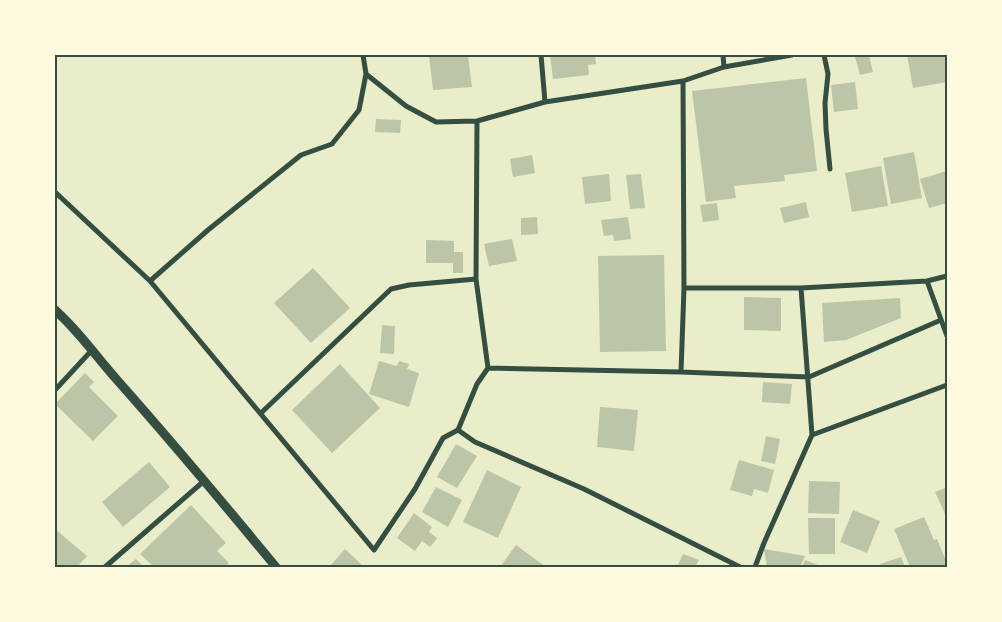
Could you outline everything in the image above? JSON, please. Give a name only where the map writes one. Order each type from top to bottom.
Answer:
[{"type":"street","points":[[150,281],[208,230],[301,155],[332,144],[359,110],[366,74],[363,55]]},
{"type":"street","points":[[541,55],[545,102]]},
{"type":"street","points":[[723,55],[724,67]]},
{"type":"street","points":[[366,74],[406,106],[436,122],[477,121],[545,102],[683,81],[724,67],[792,55]]},
{"type":"street","points":[[824,55],[828,74],[826,129],[830,169]]},
{"type":"street","points":[[681,372],[684,288],[683,81]]},
{"type":"street","points":[[55,192],[150,281],[374,550],[415,489],[443,438],[458,430],[477,384],[488,368],[476,279],[477,121]]},
{"type":"street","points":[[684,288],[801,288],[927,281],[947,276]]},
{"type":"street","points":[[261,413],[391,289],[409,285],[476,279]]},
{"type":"street","points":[[927,281],[947,336]]},
{"type":"street","points":[[755,567],[812,435],[801,288]]},
{"type":"street","points":[[55,310],[71,324],[276,567]]},
{"type":"street","points":[[488,368],[809,377],[941,320]]},
{"type":"street","points":[[55,390],[92,350]]},
{"type":"street","points":[[812,435],[947,385]]},
{"type":"street","points":[[458,430],[475,442],[584,489],[740,567]]},
{"type":"street","points":[[105,567],[204,481]]},
{"type":"building","points":[[429,55],[468,55],[472,87],[433,90]]},
{"type":"building","points":[[550,55],[595,55],[596,64],[588,65],[589,75],[553,79]]},
{"type":"building","points":[[869,55],[873,72],[860,75],[855,57]]},
{"type":"building","points":[[907,55],[947,55],[947,82],[913,88]]},
{"type":"building","points":[[806,78],[817,171],[784,175],[785,181],[734,186],[736,198],[706,202],[692,91]]},
{"type":"building","points":[[855,82],[858,109],[834,112],[831,85]]},
{"type":"building","points":[[376,119],[401,120],[400,133],[375,132]]},
{"type":"building","points":[[914,152],[922,198],[891,204],[883,158]]},
{"type":"building","points":[[532,155],[535,173],[513,177],[510,159]]},
{"type":"building","points":[[881,166],[888,206],[852,212],[845,173]]},
{"type":"building","points":[[947,171],[947,203],[929,208],[920,179]]},
{"type":"building","points":[[609,174],[611,201],[585,204],[582,177]]},
{"type":"building","points":[[641,174],[645,208],[630,209],[626,175]]},
{"type":"building","points":[[806,202],[809,217],[784,223],[780,208]]},
{"type":"building","points":[[717,203],[719,220],[703,222],[700,205]]},
{"type":"building","points":[[537,217],[538,234],[521,235],[521,218]]},
{"type":"building","points":[[628,217],[631,239],[614,241],[613,235],[604,236],[601,220]]},
{"type":"building","points":[[512,239],[517,261],[489,266],[484,244]]},
{"type":"building","points":[[426,240],[454,241],[454,252],[463,252],[463,273],[453,273],[453,263],[426,263]]},
{"type":"building","points":[[664,255],[666,351],[600,352],[598,256]]},
{"type":"building","points":[[313,268],[350,308],[311,343],[274,303]]},
{"type":"building","points":[[744,297],[781,298],[781,331],[744,330]]},
{"type":"building","points":[[900,298],[901,318],[846,340],[824,342],[822,303]]},
{"type":"building","points":[[382,325],[395,326],[394,354],[380,353]]},
{"type":"building","points":[[379,361],[397,366],[399,361],[409,364],[407,369],[419,373],[409,407],[369,394]]},
{"type":"building","points":[[340,364],[380,408],[332,453],[292,410]]},
{"type":"building","points":[[85,373],[94,382],[89,387],[118,416],[93,441],[55,404]]},
{"type":"building","points":[[763,382],[792,384],[790,404],[762,402]]},
{"type":"building","points":[[600,407],[638,410],[634,451],[597,447]]},
{"type":"building","points":[[766,436],[780,439],[775,464],[761,461]]},
{"type":"building","points":[[456,444],[477,456],[457,488],[437,477]]},
{"type":"building","points":[[739,460],[774,470],[768,493],[754,489],[752,496],[730,490]]},
{"type":"building","points":[[149,462],[170,487],[123,527],[102,502]]},
{"type":"building","points":[[487,470],[521,487],[498,538],[463,522]]},
{"type":"building","points":[[809,481],[840,482],[839,514],[808,513]]},
{"type":"building","points":[[436,487],[462,500],[448,527],[422,512]]},
{"type":"building","points":[[947,487],[947,518],[935,492]]},
{"type":"building","points":[[191,505],[226,543],[217,551],[229,563],[225,567],[154,567],[140,554]]},
{"type":"building","points":[[853,510],[880,521],[867,553],[840,542]]},
{"type":"building","points":[[414,513],[432,527],[429,532],[437,538],[430,547],[422,541],[415,551],[397,538]]},
{"type":"building","points":[[924,517],[934,540],[937,539],[947,567],[910,567],[894,529]]},
{"type":"building","points":[[808,518],[835,518],[835,554],[809,554]]},
{"type":"building","points":[[55,529],[87,556],[77,567],[55,567]]},
{"type":"building","points":[[516,545],[546,567],[500,567]]},
{"type":"building","points":[[345,549],[364,567],[329,567]]},
{"type":"building","points":[[764,549],[805,556],[800,567],[767,567]]},
{"type":"building","points":[[683,554],[699,560],[695,567],[677,567]]},
{"type":"building","points":[[901,557],[905,567],[881,567],[880,564]]},
{"type":"building","points":[[136,559],[144,567],[126,567]]},
{"type":"building","points":[[805,560],[823,567],[802,567]]}]
